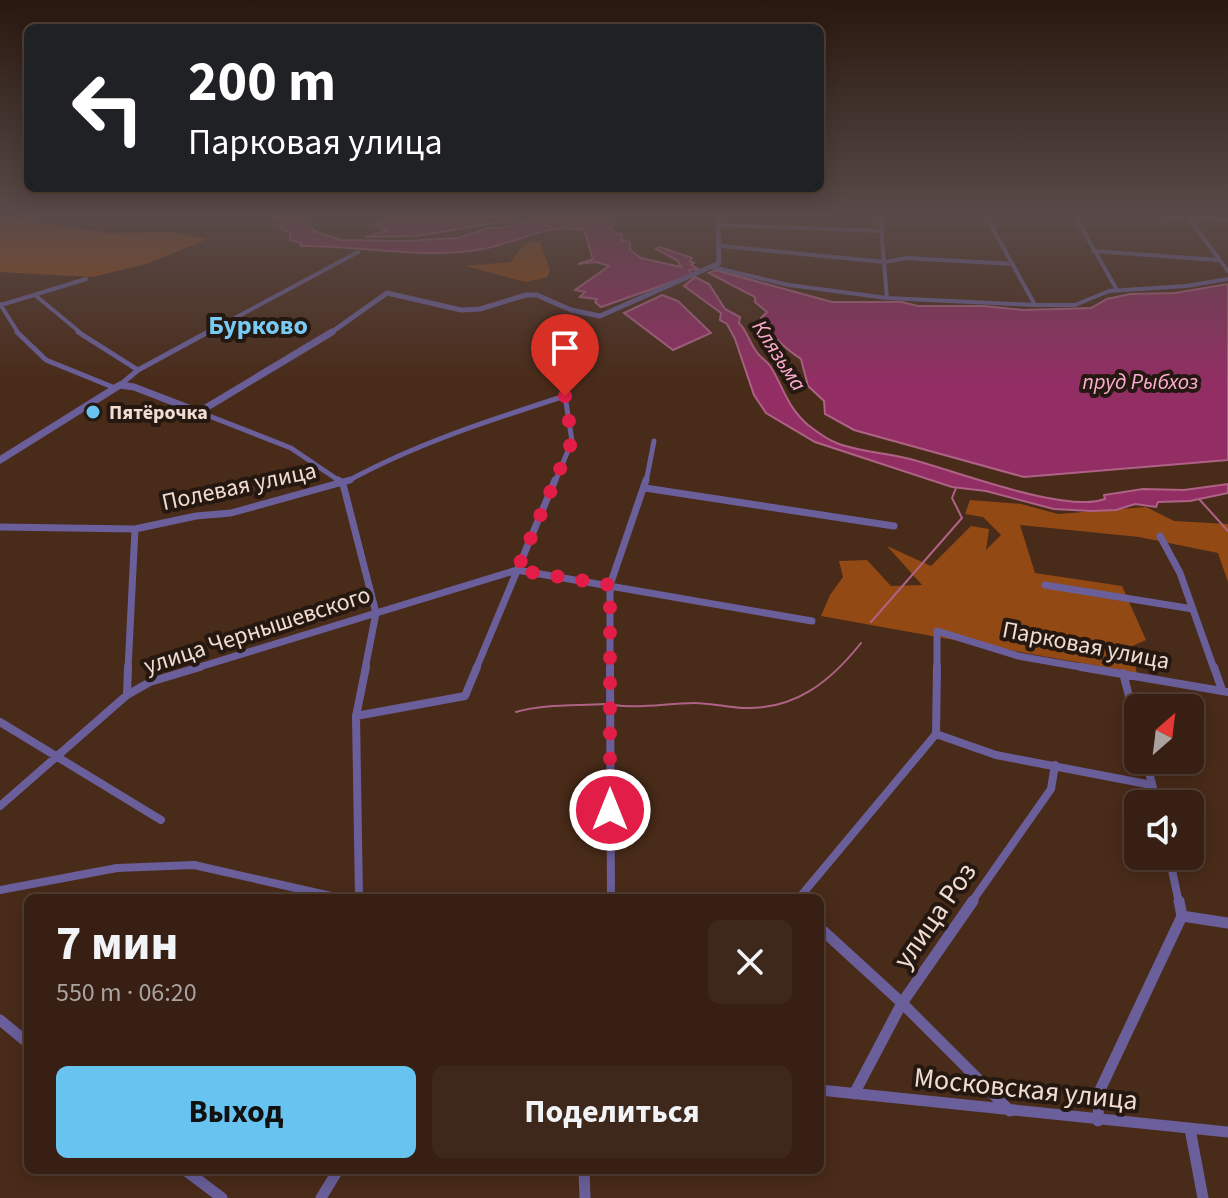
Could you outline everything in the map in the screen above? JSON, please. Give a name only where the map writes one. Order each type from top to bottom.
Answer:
[{"type":"street","points":[[0,460],[118,386],[138,370],[321,272]]},
{"type":"street","points":[[199,412],[322,339],[387,293],[461,310],[480,309],[526,295],[537,295],[587,315],[607,314],[700,272]]},
{"type":"street","points":[[741,272],[789,285],[887,298],[1035,305],[1075,305],[1117,290],[1186,286],[1228,279]]},
{"type":"street","points":[[886,272],[887,298]]},
{"type":"street","points":[[1017,272],[1035,305]]},
{"type":"street","points":[[1106,272],[1117,290]]},
{"type":"street","points":[[86,279],[0,305],[16,335],[40,359],[118,386],[134,387],[291,448],[343,484],[376,613],[356,716],[359,894]]},
{"type":"street","points":[[35,295],[67,325],[138,370]]},
{"type":"street","name":"Полевая улица","points":[[3,528],[135,529],[196,516],[231,513],[343,484],[377,465],[441,441],[459,430],[565,396],[572,441],[517,570]]},
{"type":"street","points":[[611,894],[610,585],[645,488],[654,441]]},
{"type":"street","points":[[645,488],[894,526]]},
{"type":"street","points":[[127,695],[135,529]]},
{"type":"street","points":[[1160,536],[1180,573],[1225,691]]},
{"type":"street","points":[[356,716],[465,696],[517,570],[812,621]]},
{"type":"street","name":"улица Чернышевского","points":[[0,806],[127,695],[150,682],[517,570]]},
{"type":"street","points":[[1045,585],[1193,609]]},
{"type":"street","name":"Парковая улица","points":[[936,734],[937,631],[1018,656],[1225,691]]},
{"type":"street","points":[[1123,673],[1128,694]]},
{"type":"street","points":[[0,722],[161,820]]},
{"type":"street","points":[[802,894],[936,734],[996,755],[1152,785]]},
{"type":"street","name":"улица Роз","points":[[854,1094],[902,1003],[1051,789],[1055,765]]},
{"type":"street","points":[[1149,774],[1153,790]]},
{"type":"street","points":[[0,890],[117,868],[194,865],[284,893]]},
{"type":"street","points":[[1098,1121],[1099,1092],[1182,916],[1172,870]]},
{"type":"street","points":[[1182,916],[1228,923]]},
{"type":"street","points":[[824,932],[902,1003],[1010,1111]]},
{"type":"street","points":[[0,1020],[24,1040]]},
{"type":"street","name":"Московская улица","points":[[824,1090],[1228,1132]]},
{"type":"street","points":[[1190,1129],[1203,1198]]},
{"type":"street","points":[[190,1174],[222,1198]]},
{"type":"street","points":[[321,1198],[336,1174]]},
{"type":"street","points":[[584,1174],[585,1198]]},
{"type":"shaded area","points":[[0,272],[113,272],[92,277]]},
{"type":"shaded area","points":[[488,272],[549,272],[547,277],[526,282]]},
{"type":"shaded area","points":[[970,500],[1021,504],[1058,514],[1146,507],[1174,521],[1228,524],[1228,582],[1218,553],[1139,537],[1020,525],[1035,573],[1122,586],[1146,640],[1130,647],[1137,673],[821,616],[830,595],[843,577],[839,561],[867,560],[891,586],[922,585],[887,546],[931,566],[971,526],[989,529],[986,550],[1001,535],[983,517],[965,514]]},
{"type":"water","points":[[601,272],[690,272],[692,275],[601,307],[595,302],[597,299],[580,297],[585,292],[575,290]]},
{"type":"water","name":"пруд Рыбхоз","points":[[722,272],[832,302],[902,302],[918,306],[983,306],[1023,310],[1091,308],[1107,299],[1130,294],[1175,293],[1228,284],[1228,460],[1024,477],[854,430],[825,414],[824,401],[808,386],[801,359],[783,346],[769,330],[761,318],[767,312],[755,302],[755,297],[709,273]]},
{"type":"water","points":[[695,277],[709,284],[725,309],[740,317],[739,323],[753,347],[771,367],[801,419],[835,442],[1064,501],[1087,502],[1105,499],[1104,495],[1143,489],[1184,490],[1228,484],[1228,493],[1190,501],[1158,502],[1156,507],[1135,504],[1116,510],[1054,509],[986,491],[952,487],[815,442],[766,413],[754,395],[735,339],[727,324],[720,320],[721,313],[684,286]]},
{"type":"water","points":[[662,295],[678,301],[711,333],[673,350],[624,313]]},
{"type":"waterway","points":[[871,622],[962,518],[952,498],[956,488]]},
{"type":"waterway","points":[[1199,499],[1228,531]]},
{"type":"waterway","points":[[614,705],[694,703],[743,708],[779,704],[795,699],[824,681],[861,643]]},
{"type":"waterway","points":[[516,712],[549,706],[605,704]]},
{"type":"place","name":"Пятёрочка","points":[[93,412]]},
{"type":"district","name":"Бурково","points":[[258,325]]},
{"type":"route","points":[[565,396],[572,441],[517,570],[610,585],[610,810]]},
{"type":"water label","name":"Клязьма","points":[[780,355]]}]
